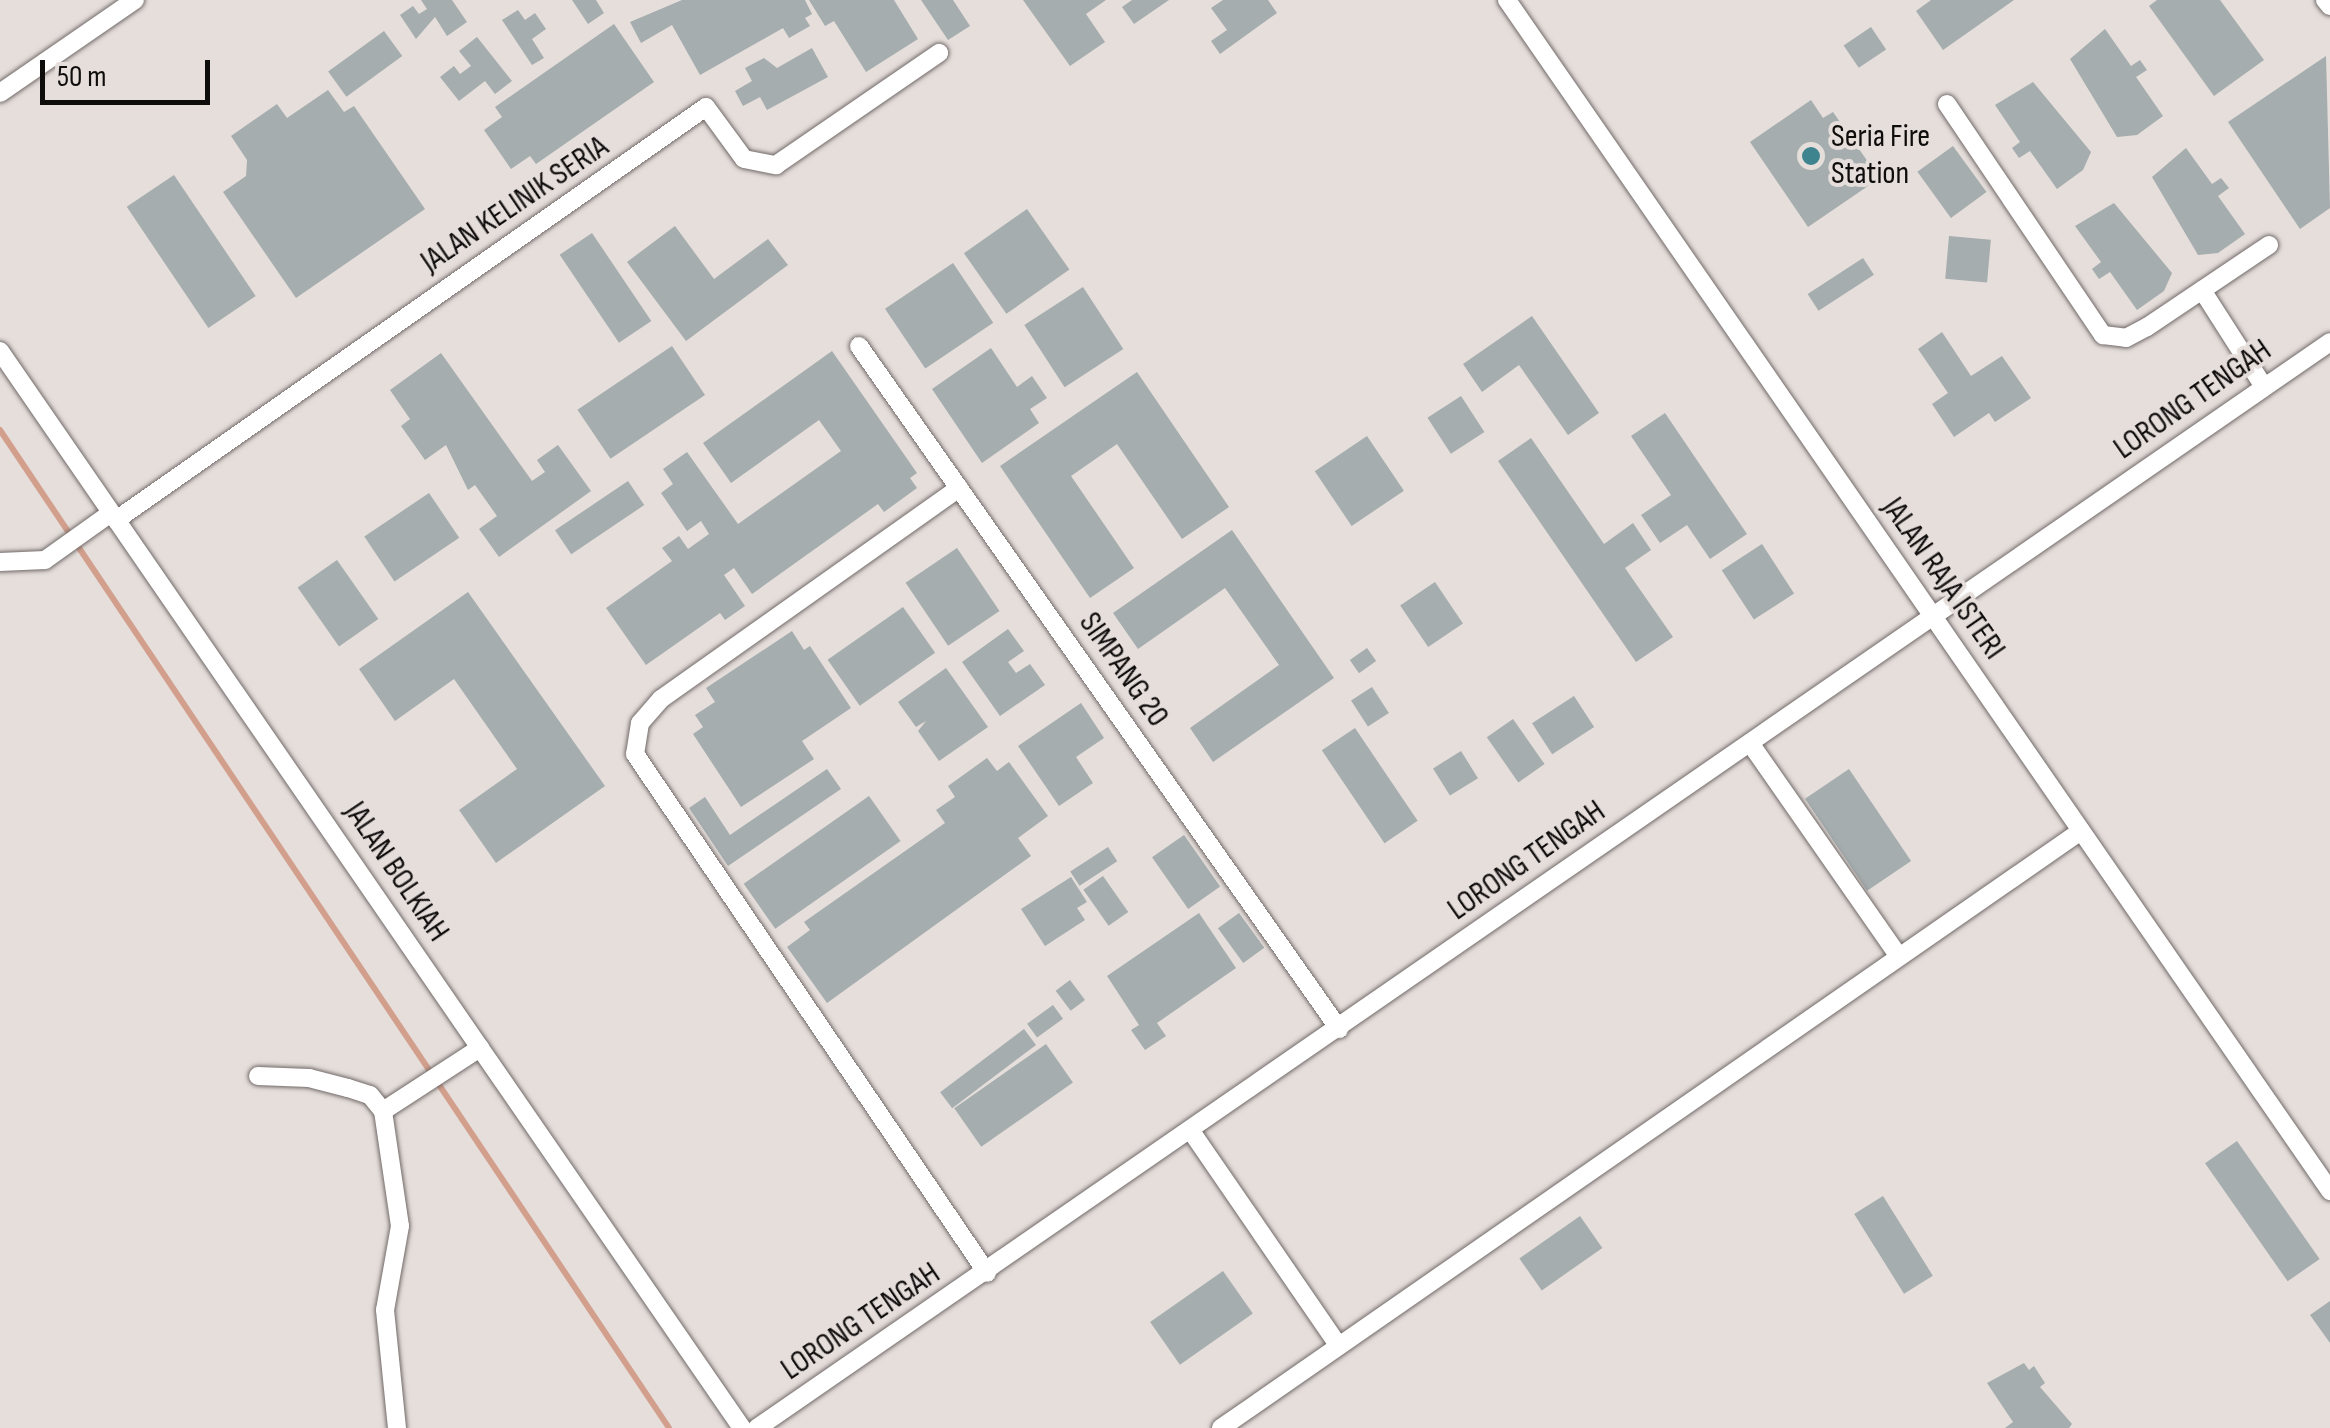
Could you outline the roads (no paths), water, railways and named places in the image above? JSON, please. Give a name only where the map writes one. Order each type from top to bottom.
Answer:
[{"type":"street","points":[[0,93],[135,0]]},
{"type":"street","name":"JALAN RAJA ISTERI","points":[[1507,0],[2330,1192]]},
{"type":"street","points":[[2326,0],[2330,6]]},
{"type":"street","name":"JALAN KELINIK SERIA","points":[[113,516],[706,107],[744,159],[776,165],[939,53]]},
{"type":"street","points":[[1947,104],[2103,336],[2126,338],[2269,245]]},
{"type":"street","points":[[2202,290],[2264,388]]},
{"type":"street","name":"LORONG TENGAH","points":[[757,1428],[987,1273],[2330,342]]},
{"type":"street","name":"SIMPANG 20","points":[[859,346],[1339,1029]]},
{"type":"street","name":"JALAN BOLKIAH","points":[[0,351],[742,1428]]},
{"type":"street","points":[[958,488],[660,699],[640,723],[636,754],[640,770],[987,1273]]},
{"type":"street","points":[[0,562],[45,560],[113,516]]},
{"type":"street","points":[[1750,743],[1897,954]]},
{"type":"street","points":[[1221,1428],[1897,954],[2081,831]]},
{"type":"street","points":[[382,1111],[480,1048]]},
{"type":"street","points":[[258,1076],[309,1078],[348,1088],[370,1095],[382,1111],[400,1226],[384,1310],[397,1428]]},
{"type":"street","points":[[1191,1132],[1338,1345]]},
{"type":"waterway","points":[[0,430],[669,1428]]},
{"type":"place","name":"Seria Fire Station","points":[[1811,156]]}]
